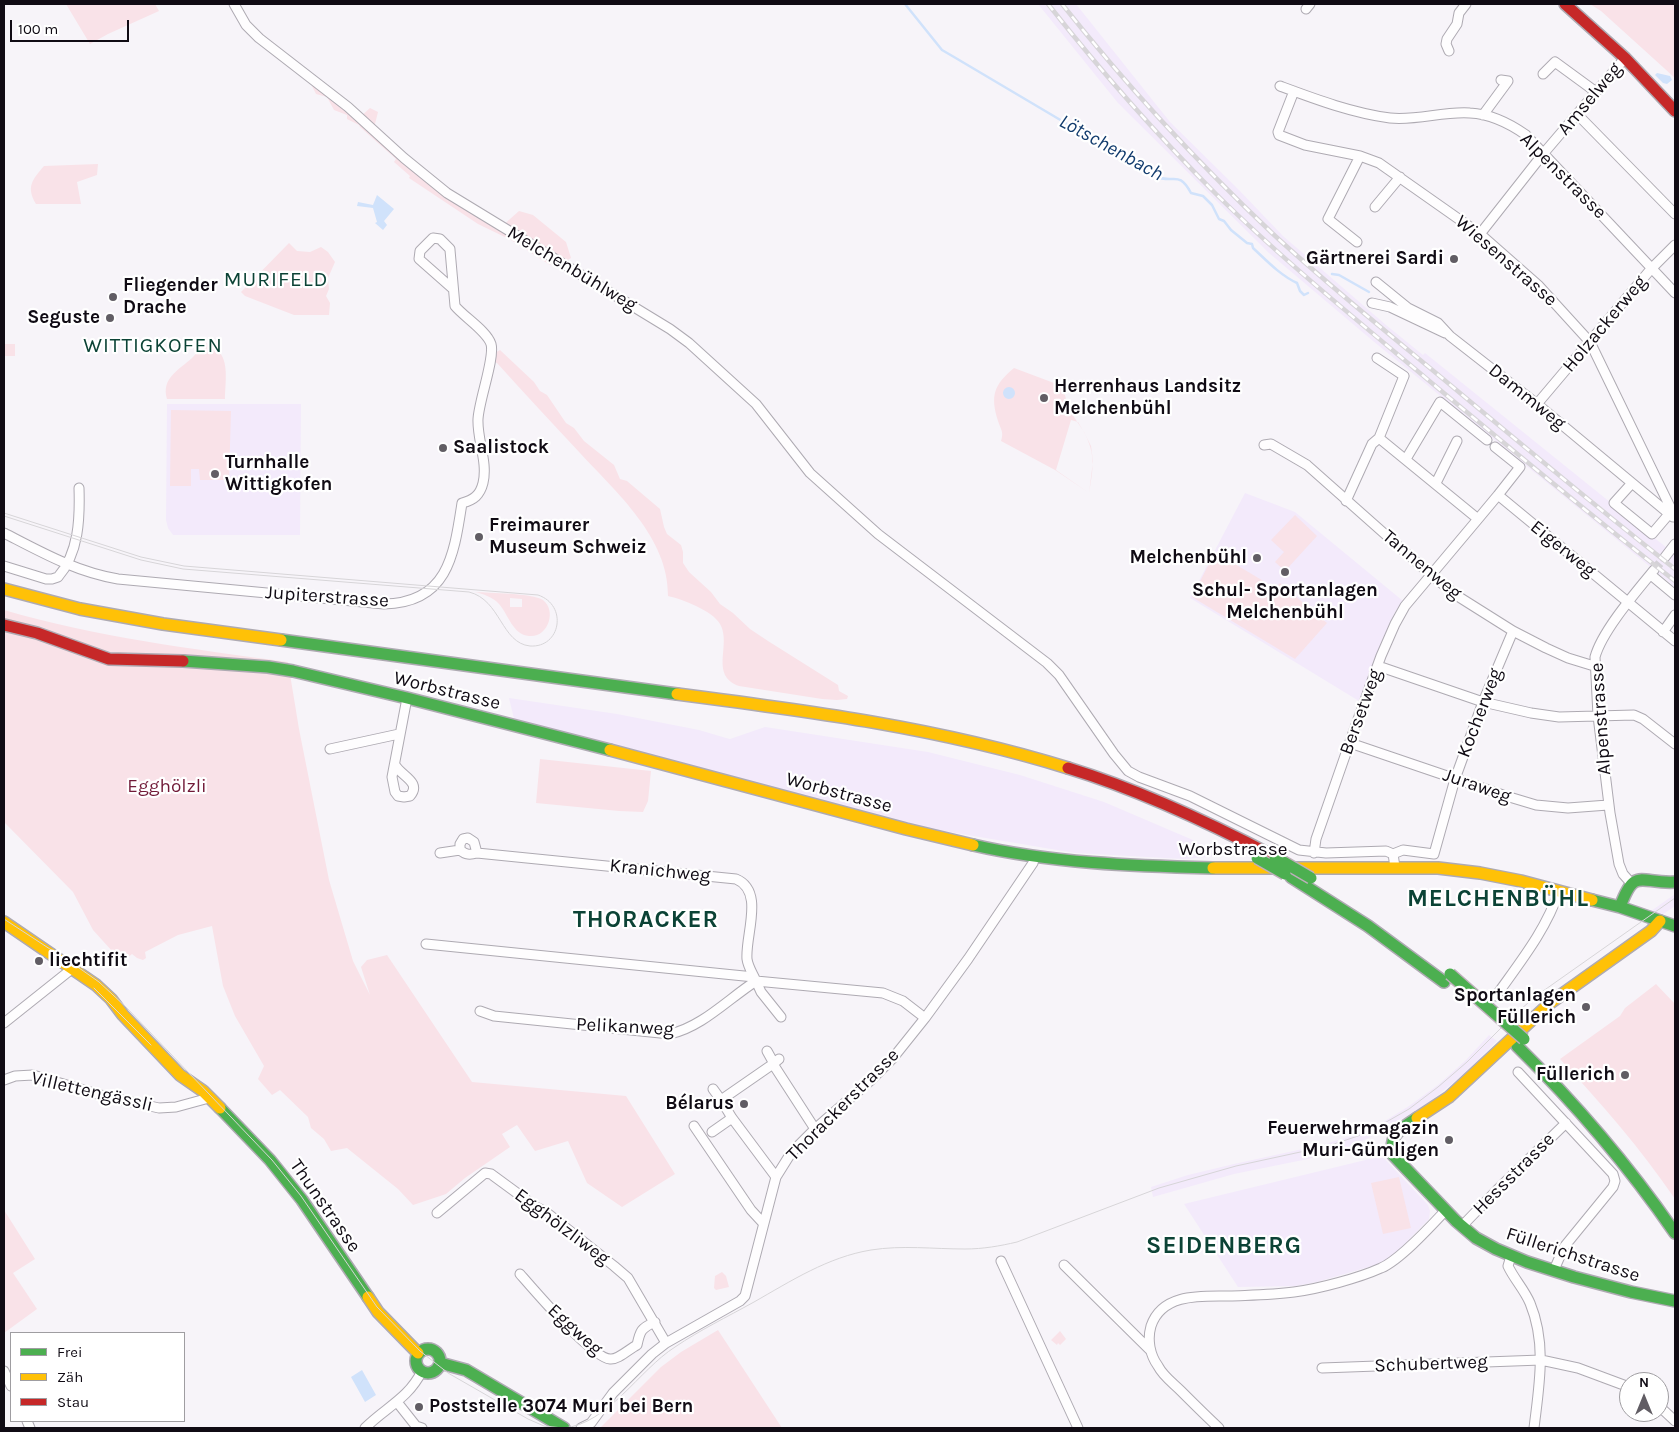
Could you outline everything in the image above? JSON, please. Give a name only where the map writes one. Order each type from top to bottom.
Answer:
[{"type":"main road","points":[[1565,4],[1625,58],[1675,111]]},
{"type":"main road","points":[[4,589],[80,609],[163,624],[776,706],[873,722],[943,735],[1027,755],[1108,782],[1195,817],[1275,857],[1392,930],[1520,1043],[1559,1074],[1604,1124],[1656,1188],[1675,1215]]},
{"type":"main road","points":[[4,599],[78,618],[169,635],[774,716],[928,742],[1003,759],[1098,788],[1178,820],[1256,858],[1333,903],[1447,978]]},
{"type":"main road","name":"Worbstrasse","points":[[4,625],[37,632],[109,659],[180,661],[285,669],[407,698],[949,840],[1035,856],[1166,868],[1438,868],[1516,880],[1620,907],[1675,926]]},
{"type":"main road","points":[[1620,907],[1625,891],[1631,882],[1638,879],[1663,883],[1675,882]]},
{"type":"main road","name":"Füllerichstrasse","points":[[1660,921],[1651,931],[1550,1003],[1467,1082],[1443,1101],[1398,1131],[1392,1139],[1391,1150],[1395,1158],[1462,1226],[1489,1246],[1511,1256],[1619,1290],[1675,1302]]},
{"type":"main road","name":"Thunstrasse","points":[[4,922],[91,981],[111,999],[123,1015],[180,1075],[196,1085],[209,1098],[283,1176],[302,1200],[378,1312],[418,1353]]},
{"type":"main road","points":[[1520,1043],[1596,1130],[1642,1187],[1675,1233]]},
{"type":"main road","points":[[425,1349],[432,1349],[439,1355],[440,1363],[431,1372],[422,1371],[416,1363],[416,1357],[418,1353],[425,1349]]},
{"type":"main road","points":[[440,1363],[466,1370],[564,1428]]},
{"type":"street","name":"Melchenbühlweg","points":[[234,4],[253,33],[348,107],[436,185],[689,343],[756,404],[810,473],[878,534],[1059,675],[1128,771],[1190,796],[1299,850],[1314,853]]},
{"type":"street","points":[[1449,50],[1446,44],[1447,39],[1457,24],[1459,13],[1466,4]]},
{"type":"street","name":"Amselweg","points":[[1480,234],[1543,154],[1625,58]]},
{"type":"street","points":[[1543,74],[1555,62],[1596,92]]},
{"type":"street","points":[[1483,115],[1508,81],[1501,80]]},
{"type":"street","name":"Alpenstrasse","points":[[1280,86],[1358,112],[1391,118],[1430,117],[1468,113],[1503,121],[1526,136],[1675,293]]},
{"type":"street","name":"Wiesenstrasse","points":[[1294,91],[1278,132],[1279,135],[1304,145],[1360,156],[1379,163],[1480,234],[1539,286],[1590,342],[1673,516]]},
{"type":"street","points":[[1577,114],[1675,214]]},
{"type":"street","points":[[1357,242],[1328,219],[1360,156]]},
{"type":"street","points":[[1375,207],[1400,177]]},
{"type":"street","name":"Jupiterstrasse","points":[[4,533],[66,564],[97,575],[118,579],[373,603],[402,603],[413,600],[436,584],[446,568],[456,539],[462,502],[472,500],[482,488],[484,476],[478,420],[480,401],[492,354],[491,344],[486,335],[455,306],[450,248],[440,239],[433,238],[420,251],[419,259],[453,289]]},
{"type":"street","name":"Holzackerweg","points":[[1537,404],[1651,269],[1675,245]]},
{"type":"street","name":"Dammweg","points":[[1376,282],[1408,308],[1438,323],[1450,336],[1537,404],[1673,516]]},
{"type":"street","points":[[1372,303],[1390,307],[1450,336]]},
{"type":"street","points":[[1346,501],[1372,444],[1379,438],[1404,376],[1377,358]]},
{"type":"street","points":[[1406,458],[1440,402],[1487,440]]},
{"type":"street","points":[[1379,438],[1406,458],[1478,519],[1520,467],[1495,447]]},
{"type":"street","points":[[1436,483],[1456,441]]},
{"type":"street","name":"Tannenweg","points":[[1264,445],[1270,444],[1307,465],[1431,575],[1459,597],[1513,631],[1568,658],[1594,666]]},
{"type":"street","points":[[1632,483],[1614,503],[1652,534],[1673,516]]},
{"type":"street","points":[[4,566],[52,580],[58,577],[66,564],[78,530],[80,518],[79,488]]},
{"type":"street","name":"Eigerweg","points":[[1498,495],[1675,641]]},
{"type":"street","name":"Bersetweg","points":[[1314,853],[1316,839],[1387,639],[1399,615],[1478,519]]},
{"type":"street","points":[[1665,557],[1675,544]]},
{"type":"street","name":"Alpenstrasse","points":[[1631,882],[1623,874],[1619,864],[1608,805],[1594,666],[1597,650],[1601,642],[1629,602],[1653,573],[1675,594]]},
{"type":"street","points":[[1663,632],[1675,615]]},
{"type":"street","name":"Kocherweg","points":[[1393,854],[1403,850],[1434,854],[1455,779],[1483,702],[1513,631]]},
{"type":"street","points":[[1378,666],[1483,702],[1543,715],[1634,715],[1643,719],[1675,744]]},
{"type":"street","points":[[395,765],[399,734],[407,698]]},
{"type":"street","points":[[330,749],[399,734]]},
{"type":"street","name":"Juraweg","points":[[1350,743],[1536,805],[1568,808],[1608,805]]},
{"type":"street","points":[[440,853],[460,850],[460,844],[463,839],[468,838],[474,842],[477,853]]},
{"type":"street","name":"Kranichweg","points":[[460,850],[465,854],[471,855],[477,853],[740,880],[747,886],[752,896],[747,960],[761,992],[781,1017]]},
{"type":"street","points":[[1314,853],[1386,851],[1393,854],[1395,867]]},
{"type":"street","name":"Thorackerstrasse","points":[[581,1428],[591,1423],[612,1393],[666,1342],[740,1302],[747,1290],[776,1177],[791,1153],[815,1129],[882,1070],[925,1018],[968,959],[1033,863],[1035,856]]},
{"type":"street","points":[[1675,877],[1675,882]]},
{"type":"street","points":[[1496,996],[1539,935],[1550,916],[1559,891]]},
{"type":"street","points":[[426,944],[883,993],[903,1001],[925,1018]]},
{"type":"street","points":[[4,1023],[73,968]]},
{"type":"street","name":"Pelikanweg","points":[[480,1011],[494,1016],[670,1034],[691,1026],[755,979]]},
{"type":"street","points":[[767,1051],[772,1060],[776,1062],[815,1129]]},
{"type":"street","points":[[721,1100],[776,1062]]},
{"type":"street","points":[[1518,1072],[1613,1174],[1615,1181],[1614,1187],[1564,1247],[1554,1270]]},
{"type":"street","name":"Villettengässli","points":[[4,1080],[15,1076],[33,1075],[104,1096],[159,1108],[176,1108],[209,1098]]},
{"type":"street","points":[[714,1089],[732,1118],[776,1177]]},
{"type":"street","points":[[712,1132],[732,1118]]},
{"type":"street","name":"Hessstrasse","points":[[1462,1226],[1566,1123]]},
{"type":"street","points":[[694,1126],[751,1210],[763,1223]]},
{"type":"street","name":"Egghölzliweg","points":[[436,1213],[487,1172],[546,1212],[620,1271],[633,1286],[666,1342]]},
{"type":"street","points":[[1219,1428],[1163,1374],[1155,1362],[1149,1338],[1153,1322],[1159,1312],[1170,1304],[1185,1298],[1296,1292],[1327,1286],[1376,1270],[1395,1260],[1446,1210]]},
{"type":"street","points":[[1511,1256],[1508,1263],[1509,1269],[1526,1294],[1537,1322],[1541,1360],[1534,1428]]},
{"type":"street","points":[[1001,1261],[1078,1428]]},
{"type":"street","points":[[1064,1265],[1151,1351]]},
{"type":"street","name":"Eggweg","points":[[520,1274],[569,1327],[595,1352],[607,1359],[612,1360],[636,1345],[640,1332],[655,1322]]},
{"type":"street","name":"Schubertweg","points":[[1322,1368],[1541,1360],[1578,1368],[1619,1383]]},
{"type":"street","points":[[4,1371],[10,1384]]},
{"type":"street","points":[[365,1428],[412,1389],[422,1371]]},
{"type":"street","points":[[397,1402],[416,1426],[422,1428]]},
{"type":"shaded area","points":[[1038,4],[1076,4],[1170,122],[1283,236],[1386,325],[1423,355],[1425,353],[1667,548],[1675,556],[1675,587],[1373,341],[1269,253],[1118,103]]},
{"type":"shaded area","points":[[167,404],[301,404],[300,535],[173,535],[168,528],[166,520]]},
{"type":"shaded area","name":"Schul- Sportanlagen Melchenbühl","points":[[1245,493],[1295,512],[1403,601],[1395,612],[1359,701],[1190,598]]},
{"type":"shaded area","points":[[509,698],[617,714],[699,730],[730,739],[765,727],[928,752],[1020,775],[1104,802],[1221,852],[1220,856],[1183,859],[1075,853],[932,829],[515,723]]},
{"type":"shaded area","points":[[1675,894],[1675,906],[1662,915],[1651,911]]},
{"type":"shaded area","points":[[1489,1035],[1497,1041],[1464,1074],[1427,1104],[1377,1134],[1349,1147],[1308,1159],[1234,1174],[1153,1197],[1151,1187],[1188,1175],[1321,1145],[1349,1137],[1380,1124],[1438,1085],[1466,1060]]},
{"type":"shaded area","name":"SEIDENBERG","points":[[1382,1156],[1428,1205],[1430,1211],[1429,1219],[1392,1257],[1379,1264],[1317,1282],[1295,1286],[1238,1287],[1184,1204]]},
{"type":"green space","points":[[66,4],[155,4],[159,11],[90,44]]},
{"type":"green space","points":[[1590,4],[1675,4],[1675,78],[1601,11]]},
{"type":"green space","points":[[314,82],[359,118],[370,108],[378,112],[374,128],[403,158],[501,227],[519,211],[533,215],[566,242],[571,258],[566,261],[557,258],[550,265],[511,240],[478,224],[409,178],[410,176],[394,162],[396,159],[359,125],[347,119],[347,115],[334,110],[327,97],[316,94],[312,86]]},
{"type":"green space","points":[[98,164],[97,175],[77,182],[81,204],[36,204],[31,188],[36,175],[44,166]]},
{"type":"green space","points":[[289,243],[297,251],[310,252],[321,247],[328,252],[335,262],[328,278],[329,289],[326,296],[330,303],[329,315],[294,315],[245,296],[241,292]]},
{"type":"green space","points":[[204,342],[220,353],[225,363],[225,399],[167,399],[167,385],[172,375],[194,356]]},
{"type":"green space","points":[[4,344],[15,344],[15,356],[4,356]]},
{"type":"green space","points":[[500,350],[534,382],[540,391],[547,395],[566,423],[574,428],[584,441],[614,465],[620,479],[627,481],[660,509],[667,534],[681,545],[683,563],[689,572],[711,592],[720,604],[750,629],[838,685],[839,691],[848,696],[847,699],[822,699],[739,686],[730,681],[725,675],[723,667],[724,641],[720,624],[704,610],[668,596],[666,575],[660,555],[638,517],[497,363],[491,361],[493,354]]},
{"type":"green space","points":[[1014,368],[1062,386],[1070,411],[1077,422],[1071,420],[1056,470],[1089,493],[1055,470],[1001,441],[1002,433],[994,404],[994,397],[998,385]]},
{"type":"green space","points":[[171,410],[231,411],[229,480],[200,480],[199,469],[191,469],[191,486],[170,486]]},
{"type":"green space","points":[[1295,515],[1317,536],[1285,571],[1275,562],[1284,552],[1271,540]]},
{"type":"green space","points":[[1215,552],[1275,588],[1280,583],[1327,623],[1295,659],[1192,597]]},
{"type":"green space","points":[[475,592],[521,595],[543,600],[549,611],[548,623],[541,633],[529,636],[523,635],[511,623],[497,602],[488,596]],"holes":[[[510,598],[522,599],[522,607],[510,607]]]},
{"type":"green space","name":"Egghölzli","points":[[4,610],[109,635],[288,662],[299,729],[329,880],[353,961],[370,995],[361,967],[367,960],[387,955],[472,1082],[626,1096],[675,1174],[622,1207],[587,1183],[568,1141],[535,1151],[517,1125],[502,1134],[510,1147],[465,1178],[446,1194],[413,1205],[398,1189],[347,1148],[331,1151],[324,1139],[311,1128],[308,1117],[280,1090],[272,1095],[258,1079],[264,1066],[235,1016],[223,986],[212,926],[178,935],[145,952],[146,958],[143,960],[132,954],[122,962],[93,930],[73,892],[4,822]]},
{"type":"green space","points":[[540,759],[651,771],[648,801],[643,812],[536,803]]},
{"type":"green space","name":"Füllerich","points":[[1656,984],[1675,1004],[1675,1199],[1620,1127],[1560,1059],[1620,1016],[1625,1008]]},
{"type":"green space","points":[[1399,1177],[1411,1228],[1383,1234],[1371,1183]]},
{"type":"green space","points":[[4,1210],[35,1259],[13,1273],[37,1309],[4,1333]]},
{"type":"green space","points":[[722,1272],[726,1276],[729,1287],[716,1290],[714,1288],[715,1276]]},
{"type":"green space","points":[[718,1330],[782,1428],[600,1428],[661,1367],[681,1352]]},
{"type":"green space","points":[[1060,1331],[1066,1339],[1060,1345],[1058,1343],[1057,1345],[1051,1340]]},
{"type":"water","points":[[1657,73],[1670,76],[1672,80],[1667,84],[1663,83],[1655,75]]},
{"type":"water","points":[[377,195],[394,209],[384,221],[387,225],[383,230],[375,223],[377,222],[373,208],[357,206],[358,202],[373,205]]},
{"type":"water","points":[[1007,387],[1011,387],[1015,393],[1011,399],[1007,399],[1003,395],[1003,391]]},
{"type":"water","points":[[362,1370],[376,1395],[365,1402],[351,1377]]},
{"type":"waterway","name":"Lötschenbach","points":[[905,4],[942,50],[1155,176],[1183,181],[1191,193],[1203,196],[1212,205],[1219,219],[1224,221],[1231,230],[1247,243],[1252,244],[1253,248],[1279,272],[1297,283],[1304,295],[1308,293]]},
{"type":"waterway","name":"Lötschenbach","points":[[1332,274],[1339,275],[1369,292]]},
{"type":"tunnel","points":[[1654,570],[1665,557]]},
{"type":"tram line","points":[[4,513],[141,557],[184,566],[538,595],[548,600],[554,607],[557,625],[549,640],[540,645],[530,646],[520,643],[513,637],[488,603],[480,596],[469,592],[183,569],[141,560],[4,516]]},
{"type":"tram line","points":[[564,1428],[580,1424],[595,1417],[609,1407],[662,1357],[684,1341],[796,1278],[840,1258],[871,1250],[906,1247],[972,1249],[1017,1242],[1159,1188],[1236,1166],[1328,1146],[1358,1136],[1409,1109],[1467,1062],[1536,996],[1675,898]]},
{"type":"tram line","points":[[4,919],[99,982],[126,1007],[272,1160],[301,1196],[377,1307],[420,1351],[448,1373],[528,1419],[544,1426],[563,1428]]},
{"type":"tram line","points":[[94,988],[151,1045]]},
{"type":"railway","points":[[1048,4],[1150,125],[1216,194],[1270,245],[1498,438],[1675,581]]},
{"type":"railway","points":[[1062,4],[1162,122],[1272,233],[1362,312],[1675,569]]},
{"type":"traffic: fast","points":[[281,640],[677,694]]},
{"type":"traffic: fast","points":[[183,661],[268,667],[293,671],[610,750]]},
{"type":"traffic: fast","points":[[973,845],[1062,860],[1122,865],[1213,868]]},
{"type":"traffic: fast","points":[[1275,857],[1311,878]]},
{"type":"traffic: fast","points":[[1257,858],[1285,874]]},
{"type":"traffic: fast","points":[[1291,877],[1368,926],[1444,982]]},
{"type":"traffic: fast","points":[[1620,907],[1625,894],[1635,882],[1640,880],[1675,882]]},
{"type":"traffic: fast","points":[[1592,900],[1620,907],[1675,926]]},
{"type":"traffic: fast","points":[[1450,974],[1524,1039]]},
{"type":"traffic: fast","points":[[1517,1046],[1560,1090],[1600,1136],[1639,1183],[1675,1233]]},
{"type":"traffic: fast","points":[[220,1108],[270,1160],[302,1200],[368,1297]]},
{"type":"traffic: fast","points":[[1417,1118],[1398,1132],[1393,1141],[1393,1155],[1456,1221],[1476,1238],[1527,1262],[1574,1277],[1675,1301]]},
{"type":"traffic: fast","points":[[428,1349],[433,1350],[439,1356],[440,1361],[439,1366],[433,1372],[428,1373],[423,1372],[417,1366],[416,1361],[417,1356],[423,1350],[428,1349]]},
{"type":"traffic: fast","points":[[440,1363],[466,1370],[564,1428]]},
{"type":"traffic: slow","points":[[4,589],[80,609],[163,624],[281,640]]},
{"type":"traffic: slow","points":[[677,694],[825,714],[923,731],[1020,754],[1068,768]]},
{"type":"traffic: slow","points":[[610,750],[973,845]]},
{"type":"traffic: slow","points":[[1213,868],[1438,868],[1480,873],[1521,881],[1592,900]]},
{"type":"traffic: slow","points":[[1417,1118],[1449,1097],[1550,1003],[1651,931],[1660,921]]},
{"type":"traffic: slow","points":[[4,922],[96,985],[180,1075],[203,1091],[220,1108]]},
{"type":"traffic: slow","points":[[368,1297],[378,1312],[418,1353]]},
{"type":"traffic: jam","points":[[1565,4],[1625,58],[1675,111]]},
{"type":"traffic: jam","points":[[4,625],[37,633],[109,659],[183,661]]},
{"type":"traffic: jam","points":[[1068,768],[1121,786],[1173,808],[1225,831],[1275,857]]},
{"type":"place","name":"Gärtnerei Sardi","points":[[1454,259]]},
{"type":"place","name":"Fliegender Drache","points":[[113,297]]},
{"type":"place","name":"Seguste","points":[[110,318]]},
{"type":"place","name":"Herrenhaus Landsitz Melchenbühl","points":[[1044,398]]},
{"type":"place","name":"Saalistock","points":[[443,448]]},
{"type":"place","name":"Turnhalle Wittigkofen","points":[[215,474]]},
{"type":"place","name":"Freimaurer Museum Schweiz","points":[[479,537]]},
{"type":"place","name":"Melchenbühl","points":[[1257,558]]},
{"type":"place","name":"Schul- Sportanlagen Melchenbühl","points":[[1285,572]]},
{"type":"place","name":"liechtifit","points":[[39,961]]},
{"type":"place","name":"Sportanlagen Füllerich","points":[[1586,1007]]},
{"type":"place","name":"Füllerich","points":[[1625,1075]]},
{"type":"place","name":"Bélarus","points":[[744,1104]]},
{"type":"place","name":"Feuerwehrmagazin Muri-Gümligen","points":[[1449,1140]]},
{"type":"place","name":"Poststelle 3074 Muri bei Bern","points":[[419,1407]]},
{"type":"district","name":"MURIFELD","points":[[276,280]]},
{"type":"district","name":"WITTIGKOFEN","points":[[153,346]]},
{"type":"district","name":"MELCHENBÜHL","points":[[1498,899]]},
{"type":"district","name":"THORACKER","points":[[646,920]]},
{"type":"district","name":"SEIDENBERG","points":[[1224,1246]]}]
